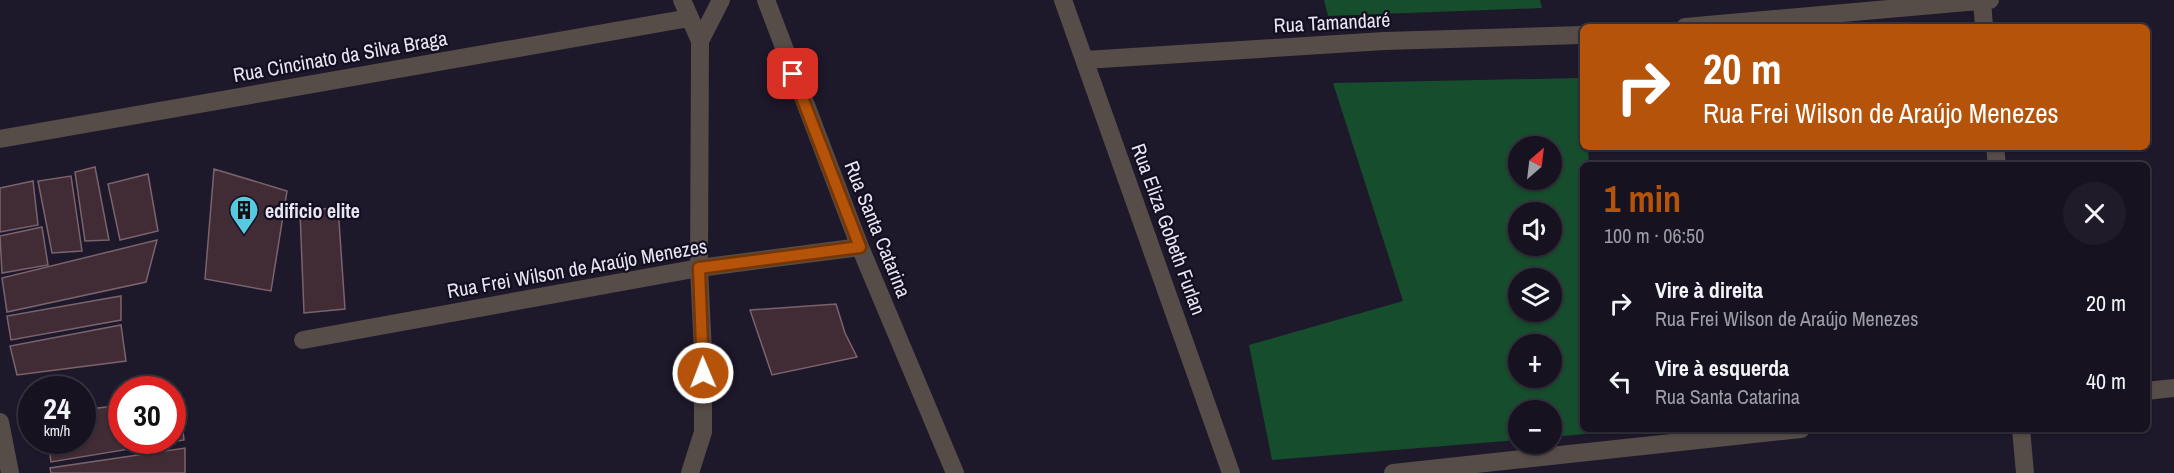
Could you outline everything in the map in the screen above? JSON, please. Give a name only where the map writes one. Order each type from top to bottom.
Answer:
[{"type":"street","points":[[682,0],[700,41],[699,268],[704,353],[703,432],[690,473]]},
{"type":"street","points":[[700,41],[721,0]]},
{"type":"street","name":"Rua Santa Catarina","points":[[766,0],[860,247],[955,473]]},
{"type":"street","name":"Rua Eliza Gobeth Furlan","points":[[1063,0],[1231,473]]},
{"type":"street","points":[[1982,0],[1984,24]]},
{"type":"street","points":[[1718,24],[1990,0]]},
{"type":"street","name":"Rua Cincinato da Silva Braga","points":[[0,139],[689,18]]},
{"type":"street","name":"Rua Tamandaré","points":[[1085,60],[1384,41],[1580,35]]},
{"type":"street","name":"Rua Frei Wilson de Araújo Menezes","points":[[303,340],[699,268],[860,247]]},
{"type":"street","points":[[2150,391],[2174,388]]},
{"type":"street","points":[[0,422],[10,473]]},
{"type":"street","points":[[1393,473],[1772,432]]},
{"type":"street","points":[[2021,432],[2025,473]]},
{"type":"green space","points":[[1324,0],[1540,0],[1542,8],[1328,16]]},
{"type":"green space","points":[[1580,78],[1580,150],[1588,150],[1589,162],[1580,162],[1580,432],[1607,432],[1562,436],[1562,400],[1508,400],[1508,441],[1272,460],[1249,345],[1403,301],[1333,83]]},
{"type":"building","points":[[95,167],[109,240],[85,241],[75,172]]},
{"type":"building","name":"edificio elite","points":[[214,169],[287,191],[271,291],[205,279]]},
{"type":"building","points":[[148,174],[158,231],[120,240],[108,184]]},
{"type":"building","points":[[71,176],[82,251],[52,253],[38,181]]},
{"type":"building","points":[[33,181],[38,225],[0,232],[0,188]]},
{"type":"building","points":[[338,207],[345,309],[304,313],[300,212]]},
{"type":"building","points":[[42,227],[48,265],[2,273],[0,236]]},
{"type":"building","points":[[157,240],[146,282],[7,312],[2,278]]},
{"type":"building","points":[[121,296],[121,320],[11,340],[7,316]]},
{"type":"building","points":[[836,304],[845,333],[857,357],[772,375],[750,310]]},
{"type":"building","points":[[121,325],[126,361],[17,375],[10,346]]},
{"type":"building","points":[[108,407],[108,453],[51,462],[50,454],[96,454],[96,408]]},
{"type":"building","points":[[144,454],[185,454],[185,473],[51,473],[50,468]]},
{"type":"place","name":"edificio elite","points":[[244,236]]},
{"type":"route","points":[[703,373],[699,268],[860,247],[793,74]]}]
